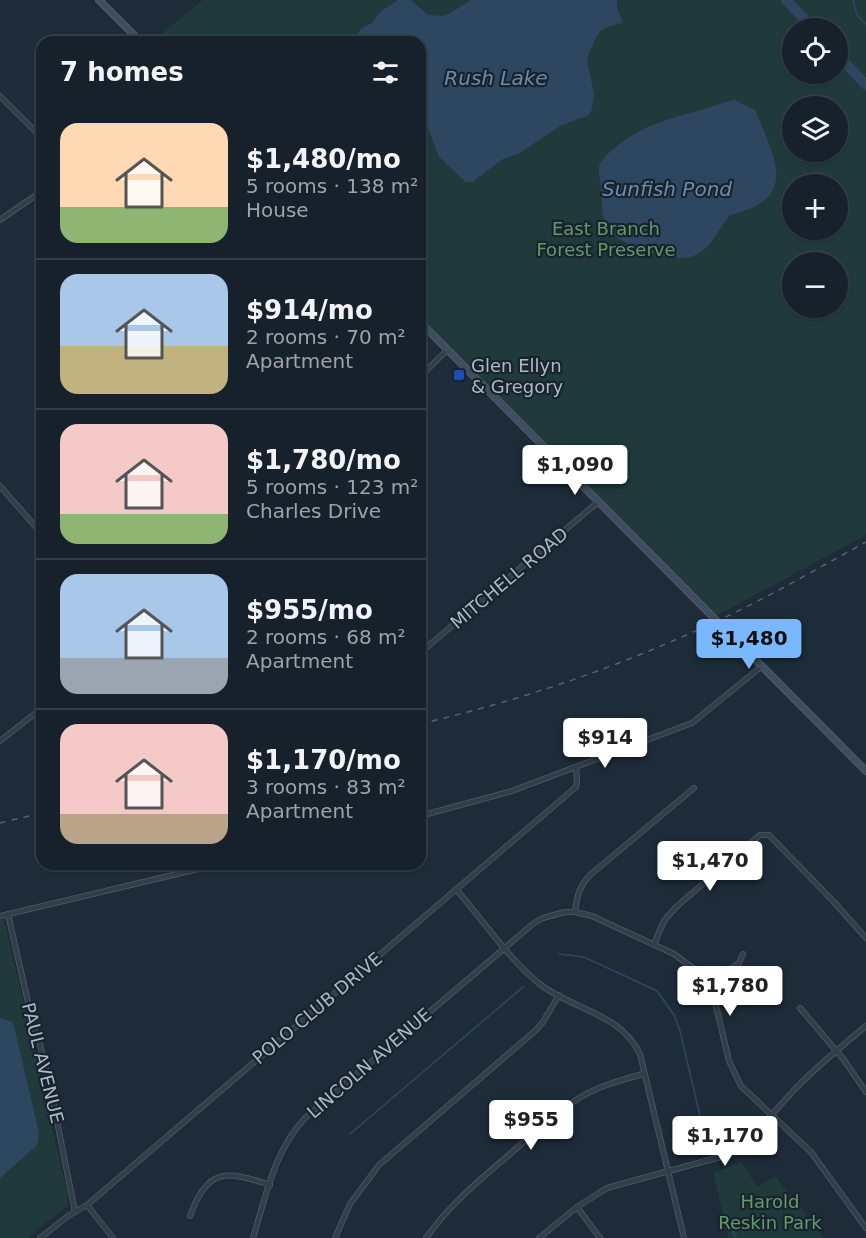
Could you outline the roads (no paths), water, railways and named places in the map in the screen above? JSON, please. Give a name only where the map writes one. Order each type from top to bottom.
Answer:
[{"type":"street","points":[[99,0],[135,36]]},
{"type":"street","points":[[0,96],[36,132]]},
{"type":"street","points":[[0,220],[36,195]]},
{"type":"street","points":[[426,328],[866,771]]},
{"type":"street","points":[[426,371],[447,350]]},
{"type":"street","points":[[0,486],[36,527]]},
{"type":"street","name":"MITCHELL ROAD","points":[[426,648],[598,502]]},
{"type":"street","points":[[426,814],[495,797],[692,723],[762,666]]},
{"type":"street","points":[[0,741],[36,713]]},
{"type":"street","name":"POLO CLUB DRIVE","points":[[40,1238],[87,1204],[576,787],[576,768]]},
{"type":"street","points":[[694,788],[590,875],[581,885],[577,896],[576,912],[592,916],[654,944],[689,964],[707,986],[716,1006],[729,1060],[745,1092],[811,1152],[866,1228]]},
{"type":"street","points":[[654,944],[664,921],[676,907],[760,835],[769,835],[866,938]]},
{"type":"street","points":[[0,916],[194,870]]},
{"type":"street","points":[[456,889],[530,975],[550,992],[622,1028],[633,1041],[640,1054],[684,1238]]},
{"type":"street","name":"LINCOLN AVENUE","points":[[253,1238],[283,1147],[305,1118],[534,923],[553,914],[576,912]]},
{"type":"street","name":"PAUL AVENUE","points":[[8,914],[61,1134],[75,1212]]},
{"type":"street","points":[[707,986],[739,963],[742,954]]},
{"type":"street","points":[[335,1238],[350,1204],[379,1165],[535,1031],[559,995]]},
{"type":"street","points":[[800,1008],[837,1051],[866,1092]]},
{"type":"street","points":[[539,1238],[591,1196],[618,1183],[667,1172],[729,1152],[743,1144],[797,1087],[866,1026]]},
{"type":"street","points":[[426,1238],[462,1195],[559,1112],[579,1098],[600,1088],[643,1074]]},
{"type":"street","points":[[190,1216],[201,1191],[216,1179],[233,1174],[270,1185]]},
{"type":"street","points":[[87,1204],[113,1238]]},
{"type":"street","points":[[577,1207],[600,1238]]},
{"type":"water","name":"Rush Lake","points":[[398,0],[411,0],[428,15],[443,16],[471,0],[617,0],[623,23],[602,29],[588,56],[594,94],[589,115],[560,126],[520,153],[503,159],[472,182],[466,182],[439,157],[426,123],[426,36],[356,36],[361,29],[373,22],[380,12]]},
{"type":"water","name":"Sunfish Pond","points":[[735,100],[755,110],[769,144],[776,174],[774,187],[766,199],[752,208],[730,215],[709,245],[694,256],[669,257],[650,252],[629,244],[613,234],[605,223],[602,209],[599,168],[605,156],[631,136],[651,126]]},
{"type":"water","points":[[0,1018],[13,1022],[39,1133],[37,1145],[0,1178]]},
{"type":"waterway","points":[[786,0],[803,18]]},
{"type":"waterway","points":[[853,0],[857,15],[866,24]]},
{"type":"waterway","points":[[848,66],[866,85]]},
{"type":"waterway","points":[[559,954],[584,957],[657,991],[674,1015],[680,1031],[706,1141]]},
{"type":"waterway","points":[[350,1134],[523,987]]},
{"type":"waterway","points":[[727,1219],[736,1238]]},
{"type":"railway","points":[[426,723],[565,683],[635,657],[745,607],[866,542]]},
{"type":"railway","points":[[0,823],[36,814]]},
{"type":"place","name":"Glen Ellyn & Gregory","points":[[459,375]]},
{"type":"park label","name":"East Branch Forest Preserve","points":[[606,238]]},
{"type":"park label","name":"Harold Reskin Park","points":[[770,1211]]}]
